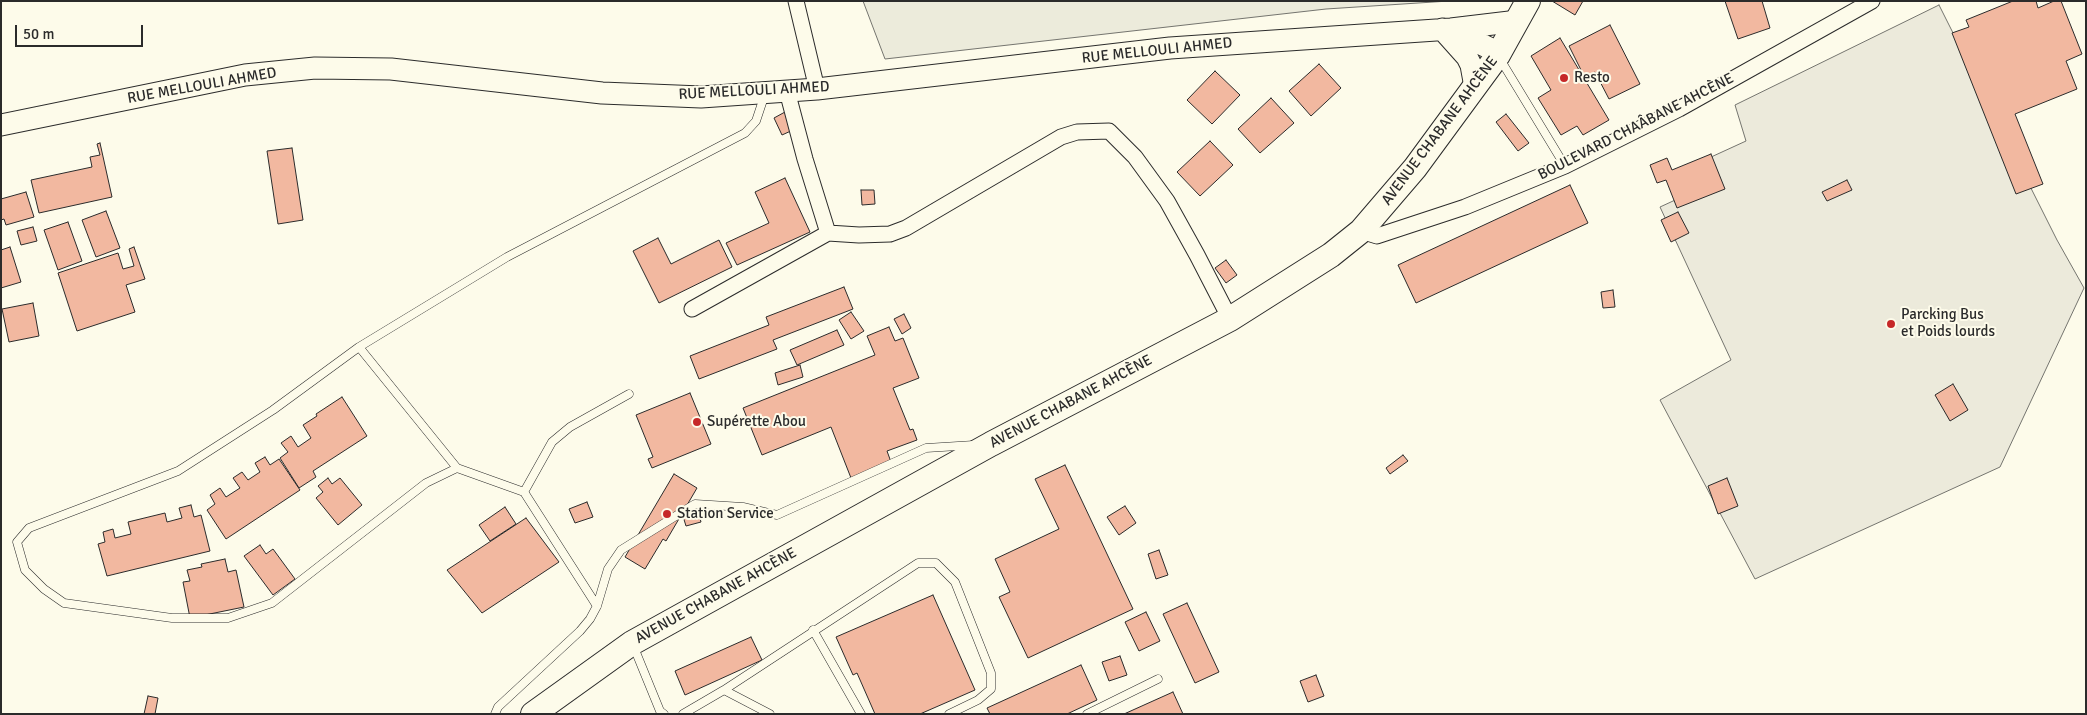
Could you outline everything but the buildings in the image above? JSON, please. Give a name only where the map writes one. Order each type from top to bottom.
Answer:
[{"type":"main road","name":"AVENUE CHABANE AHCÈNE","points":[[534,714],[632,643],[991,444],[1230,319],[1331,255],[1361,231],[1415,168],[1498,55],[1524,8]]},
{"type":"street","points":[[796,1],[817,89]]},
{"type":"street","name":"BOULEVARD CHAÂBANE AHCÈNE","points":[[1361,231],[1377,236],[1464,207],[1564,166],[1679,108],[1872,1]]},
{"type":"street","name":"RUE MELLOULI AHMED","points":[[1,125],[245,75],[314,68],[391,68],[602,93],[701,97],[817,89],[1170,48],[1446,29],[1524,8]]},
{"type":"street","points":[[1446,29],[1471,65],[1475,87]]},
{"type":"street","name":"RUE MELLOULI AHMED","points":[[1446,29],[1492,49],[1498,55]]},
{"type":"street","points":[[787,91],[804,159],[828,233]]},
{"type":"street","points":[[692,309],[828,233],[890,234],[1061,137],[1077,132],[1108,132],[1134,157],[1167,202],[1230,319]]},
{"type":"lane","points":[[1498,55],[1564,166]]},
{"type":"lane","points":[[457,468],[426,483],[272,603],[228,618],[172,618],[64,603],[44,589],[25,570],[17,542],[30,528],[178,471],[273,410],[360,347],[507,257],[744,133],[756,121],[766,92]]},
{"type":"lane","points":[[360,347],[457,468],[524,492],[597,606]]},
{"type":"lane","points":[[524,492],[552,442],[570,427],[629,394]]},
{"type":"lane","points":[[495,714],[498,707],[580,631],[597,606],[608,568],[622,550],[695,504],[743,507],[777,515],[926,448],[991,444]]},
{"type":"lane","points":[[683,714],[724,690],[906,569],[918,563],[936,563],[955,582],[991,673],[991,689],[978,700],[949,714]]},
{"type":"lane","points":[[813,630],[861,714]]},
{"type":"lane","points":[[632,643],[660,711],[664,714]]},
{"type":"lane","points":[[1086,714],[1158,679]]},
{"type":"lane","points":[[724,690],[770,714]]},
{"type":"shaded area","points":[[863,1],[1449,1],[1326,9],[885,59]]},
{"type":"shaded area","name":"Parcking Bus et Poids lourds","points":[[1939,5],[2057,240],[2084,288],[2000,467],[1755,579],[1660,400],[1731,360],[1660,207],[1710,184],[1698,163],[1746,141],[1735,105]]},
{"type":"place","name":"Resto","points":[[1564,78]]},
{"type":"place","name":"Parcking Bus et Poids lourds","points":[[1891,324]]},
{"type":"place","name":"Supérette Abou","points":[[697,422]]},
{"type":"place","name":"Station Service","points":[[667,514]]}]
